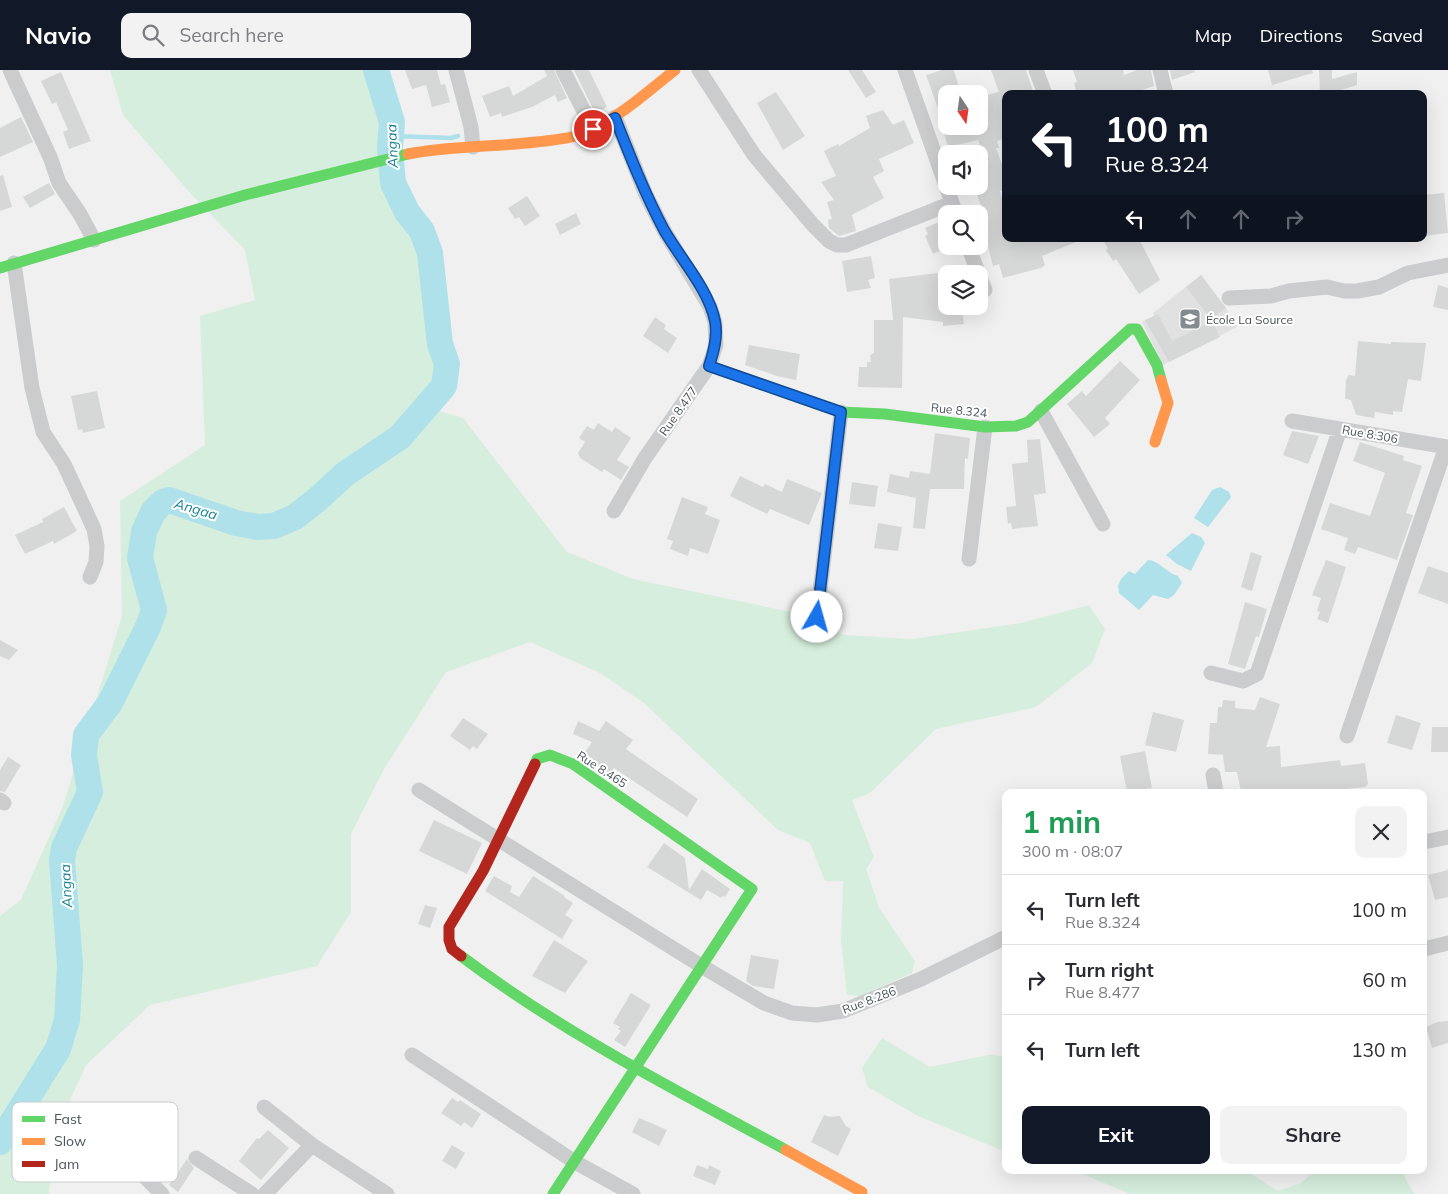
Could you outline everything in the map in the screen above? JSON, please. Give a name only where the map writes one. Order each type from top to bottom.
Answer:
[{"type":"street","points":[[10,70],[44,142],[59,183],[80,214],[94,240]]},
{"type":"street","points":[[456,70],[469,118],[473,147]]},
{"type":"street","points":[[563,70],[593,129]]},
{"type":"street","points":[[90,577],[96,562],[97,546],[94,529],[64,464],[43,432],[7,265],[245,195],[382,160],[436,149],[494,147],[555,140],[593,129],[615,118],[675,70]]},
{"type":"street","points":[[699,70],[754,155],[813,225],[829,241],[838,245],[846,245],[938,214]]},
{"type":"street","points":[[904,70],[953,205]]},
{"type":"street","points":[[1036,70],[1044,90]]},
{"type":"street","points":[[1160,70],[1165,90]]},
{"type":"street","name":"Rue 8.477","points":[[614,511],[646,458],[709,366],[716,345],[715,322],[710,307],[665,232],[646,195],[615,118]]},
{"type":"street","points":[[1229,298],[1271,296],[1289,291],[1327,287],[1344,291],[1357,291],[1379,287],[1408,273],[1448,265]]},
{"type":"street","name":"Rue 8.324","points":[[709,366],[841,412],[885,414],[985,427],[1016,426],[1028,422],[1130,329],[1137,329],[1158,365],[1168,403],[1155,442]]},
{"type":"street","points":[[1041,411],[1103,524]]},
{"type":"street","points":[[817,617],[841,412]]},
{"type":"street","name":"Rue 8.306","points":[[1292,421],[1447,447]]},
{"type":"street","points":[[969,560],[985,427]]},
{"type":"street","points":[[1211,673],[1243,681],[1257,674],[1340,429]]},
{"type":"street","points":[[1346,736],[1447,447]]},
{"type":"street","name":"Rue 8.465","points":[[553,1194],[703,967],[752,889],[573,764],[550,755],[537,759],[498,837],[484,871],[449,927],[448,940],[452,949],[504,987],[636,1068]]},
{"type":"street","points":[[1213,774],[1216,789]]},
{"type":"street","name":"Rue 8.286","points":[[419,790],[498,837],[764,1004],[792,1012],[817,1015],[843,1012],[921,979],[1002,939]]},
{"type":"street","points":[[1427,841],[1448,837]]},
{"type":"street","points":[[1427,948],[1448,943]]},
{"type":"street","points":[[412,1055],[575,1162],[633,1194]]},
{"type":"street","points":[[636,1068],[862,1192]]},
{"type":"street","points":[[264,1107],[312,1145],[387,1194]]},
{"type":"street","points":[[265,1194],[312,1145]]},
{"type":"street","points":[[196,1158],[252,1194]]},
{"type":"street","points":[[150,1182],[162,1194]]},
{"type":"shaded area","name":"École La Source","points":[[1201,275],[1226,308],[1237,327],[1163,365],[1142,322],[1154,316],[1153,313]]},
{"type":"green space","points":[[110,70],[376,70],[392,122],[390,148],[393,183],[407,212],[422,231],[430,253],[440,344],[447,364],[444,386],[425,407],[463,418],[567,552],[633,579],[796,613],[843,635],[912,639],[1021,623],[1089,605],[1105,629],[1092,663],[1036,707],[936,729],[870,793],[852,800],[874,857],[866,869],[879,908],[915,961],[912,973],[860,996],[847,995],[841,940],[843,881],[825,881],[810,843],[778,830],[644,703],[600,673],[530,642],[446,672],[384,769],[351,834],[351,912],[317,966],[150,1005],[86,1065],[69,1102],[12,1102],[12,1182],[50,1182],[49,1194],[0,1194],[0,916],[21,900],[63,806],[122,616],[120,501],[205,445],[200,316],[255,300],[245,250],[192,195],[123,115]]},
{"type":"green space","points":[[882,1038],[930,1067],[993,1054],[1002,1057],[1002,1150],[918,1116],[868,1087],[862,1068]]},
{"type":"green space","points":[[1082,1174],[1251,1174],[1278,1191],[1301,1183],[1311,1174],[1403,1174],[1414,1194],[1130,1194]]},
{"type":"water","points":[[1220,487],[1229,492],[1231,497],[1208,527],[1194,518],[1212,490]]},
{"type":"water","points":[[1192,533],[1201,537],[1205,543],[1191,571],[1177,564],[1166,555]]},
{"type":"water","points":[[1148,560],[1155,562],[1178,576],[1182,583],[1174,595],[1168,599],[1153,595],[1139,610],[1119,593],[1118,586],[1121,579],[1129,571],[1135,574]]},
{"type":"building","points":[[405,70],[437,70],[441,85],[445,84],[450,102],[432,107],[426,85],[412,89]]},
{"type":"building","points":[[544,70],[554,70],[567,98],[558,102],[555,95],[532,107],[502,117],[501,113],[490,117],[482,96],[509,86],[513,96],[547,76]]},
{"type":"building","points":[[574,70],[589,70],[607,107],[595,113]]},
{"type":"building","points":[[848,70],[862,70],[876,92],[866,98]]},
{"type":"building","points":[[942,70],[954,70],[958,85],[938,85],[938,108],[926,75]]},
{"type":"building","points":[[991,70],[1026,70],[1033,90],[1002,90],[1002,139],[997,141],[999,148],[996,148],[1002,164],[1002,190],[1000,191],[1002,199],[1002,242],[1076,242],[1042,256],[1045,265],[1041,268],[1003,278],[999,264],[993,266],[988,247],[988,205],[981,205],[977,195],[988,195],[988,145],[980,145],[978,140],[947,145],[945,135],[988,135],[988,95],[999,92]]},
{"type":"building","points":[[1073,70],[1123,70],[1124,75],[1137,70],[1151,70],[1154,86],[1142,90],[1076,90],[1074,83],[1077,82]]},
{"type":"building","points":[[1170,70],[1194,70],[1195,72],[1172,80]]},
{"type":"building","points":[[1268,70],[1312,70],[1313,73],[1272,85]]},
{"type":"building","points":[[1319,70],[1332,70],[1332,79],[1357,72],[1357,85],[1341,90],[1320,90]]},
{"type":"building","points":[[61,72],[91,141],[69,149],[63,132],[68,130],[56,102],[52,104],[41,81]]},
{"type":"building","points":[[776,92],[805,136],[783,150],[757,103]]},
{"type":"building","points":[[883,110],[893,125],[904,120],[914,143],[879,159],[884,171],[873,177],[884,198],[852,215],[856,231],[839,236],[829,228],[828,220],[832,219],[827,202],[834,200],[821,182],[836,176],[824,151],[838,144],[839,146],[870,128],[866,116]]},
{"type":"building","points":[[21,117],[33,142],[0,157],[0,128]]},
{"type":"building","points":[[3,175],[12,207],[0,211],[0,176]]},
{"type":"building","points":[[49,183],[55,194],[30,208],[23,197]]},
{"type":"building","points":[[1444,193],[1448,233],[1427,236],[1427,195]]},
{"type":"building","points":[[527,196],[540,216],[525,226],[519,217],[515,219],[508,208]]},
{"type":"building","points":[[576,213],[581,224],[560,235],[555,224]]},
{"type":"building","points":[[938,222],[938,252],[933,254],[925,236],[928,234],[925,228]]},
{"type":"building","points":[[1104,242],[1141,242],[1160,280],[1139,294],[1116,259],[1113,261],[1106,250],[1108,248]]},
{"type":"building","points":[[871,256],[875,278],[868,280],[871,288],[847,292],[842,261]]},
{"type":"building","points":[[938,273],[938,315],[962,315],[964,324],[943,326],[943,322],[903,317],[902,388],[858,387],[859,367],[867,367],[867,362],[871,362],[870,355],[874,353],[874,320],[893,320],[889,279]]},
{"type":"building","points":[[1201,275],[1226,308],[1211,319],[1186,287]]},
{"type":"building","points":[[1438,285],[1448,288],[1448,310],[1433,307]]},
{"type":"building","points":[[1158,314],[1172,341],[1212,321],[1220,337],[1169,362],[1145,320]]},
{"type":"building","points":[[655,317],[666,325],[664,329],[677,338],[668,353],[643,336]]},
{"type":"building","points":[[1358,341],[1391,344],[1391,342],[1426,343],[1421,381],[1408,379],[1402,412],[1393,411],[1393,415],[1375,412],[1374,418],[1356,415],[1351,400],[1345,399],[1346,380],[1349,375],[1355,376]]},
{"type":"building","points":[[749,345],[800,354],[796,380],[777,376],[745,365]]},
{"type":"building","points":[[1120,361],[1140,380],[1105,418],[1110,424],[1094,437],[1067,404],[1082,391],[1086,396]]},
{"type":"building","points":[[97,391],[105,428],[83,433],[82,429],[78,430],[71,396]]},
{"type":"building","points":[[598,423],[612,432],[615,427],[631,438],[617,460],[629,467],[621,480],[604,469],[602,472],[580,458],[578,453],[585,442],[579,438],[587,426],[594,430]]},
{"type":"building","points":[[1292,431],[1319,436],[1308,464],[1283,455]]},
{"type":"building","points":[[935,433],[970,438],[968,459],[965,458],[964,489],[930,489],[925,529],[913,528],[916,498],[887,492],[890,474],[909,478],[910,471],[930,474]]},
{"type":"building","points":[[1040,439],[1046,493],[1034,495],[1038,526],[1012,529],[1011,523],[1008,524],[1006,507],[1016,506],[1012,464],[1028,462],[1027,440]]},
{"type":"building","points":[[1360,442],[1404,456],[1403,460],[1422,466],[1406,513],[1413,515],[1397,560],[1358,547],[1355,554],[1344,550],[1348,538],[1321,529],[1330,503],[1370,516],[1385,473],[1353,461]]},
{"type":"building","points":[[740,476],[763,487],[765,484],[782,492],[787,479],[822,493],[809,525],[770,509],[767,514],[730,496]]},
{"type":"building","points":[[852,482],[878,486],[875,507],[849,504]]},
{"type":"building","points":[[682,497],[708,507],[705,514],[720,520],[708,554],[690,548],[688,556],[670,549],[673,541],[667,539]]},
{"type":"building","points":[[64,507],[77,531],[54,544],[53,541],[25,554],[15,535],[43,522],[42,519]]},
{"type":"building","points":[[878,523],[902,527],[898,551],[874,548]]},
{"type":"building","points":[[1251,552],[1262,556],[1252,591],[1241,587]]},
{"type":"building","points":[[1326,560],[1346,567],[1328,623],[1317,619],[1320,612],[1317,611],[1321,598],[1312,595]]},
{"type":"building","points":[[1428,566],[1448,573],[1448,604],[1418,593]]},
{"type":"building","points":[[1245,602],[1267,609],[1259,637],[1256,636],[1245,669],[1228,664]]},
{"type":"building","points":[[0,640],[18,650],[9,660],[0,656]]},
{"type":"building","points":[[1260,697],[1280,704],[1266,747],[1280,746],[1281,767],[1340,760],[1341,766],[1365,763],[1368,784],[1365,787],[1346,789],[1240,789],[1237,772],[1225,772],[1223,755],[1208,754],[1210,723],[1217,723],[1218,707],[1222,707],[1223,700],[1235,701],[1235,708],[1255,710]]},
{"type":"building","points":[[1153,712],[1184,720],[1176,752],[1145,745]]},
{"type":"building","points":[[1396,715],[1421,723],[1412,750],[1387,743]]},
{"type":"building","points":[[463,718],[488,734],[477,749],[473,746],[470,750],[450,736]]},
{"type":"building","points":[[578,721],[599,731],[606,721],[633,740],[626,749],[698,799],[687,817],[614,768],[610,774],[583,755],[592,742],[573,734]]},
{"type":"building","points":[[1432,727],[1448,727],[1448,752],[1431,752]]},
{"type":"building","points":[[1145,751],[1152,788],[1126,789],[1120,756]]},
{"type":"building","points":[[8,757],[21,765],[5,792],[0,791],[0,770]]},
{"type":"building","points":[[434,820],[482,843],[467,874],[419,851]]},
{"type":"building","points":[[664,843],[685,858],[689,890],[702,869],[730,889],[725,897],[721,898],[707,890],[701,900],[647,867]]},
{"type":"building","points":[[1448,870],[1448,897],[1435,900],[1428,875]]},
{"type":"building","points":[[494,876],[512,886],[510,892],[519,897],[533,876],[573,903],[565,915],[573,920],[562,939],[485,891]]},
{"type":"building","points":[[425,905],[437,908],[430,928],[418,924]]},
{"type":"building","points":[[554,940],[588,961],[565,993],[532,976]]},
{"type":"building","points":[[751,955],[779,960],[774,989],[753,986],[746,981]]},
{"type":"building","points":[[631,993],[651,1005],[625,1047],[614,1040],[621,1031],[618,1029],[620,1027],[613,1023]]},
{"type":"building","points":[[1448,1021],[1448,1043],[1432,1048],[1427,1027],[1437,1022]]},
{"type":"building","points":[[452,1098],[458,1102],[460,1100],[481,1114],[472,1128],[464,1122],[461,1126],[441,1113]]},
{"type":"building","points":[[824,1115],[830,1117],[840,1116],[846,1126],[851,1129],[838,1156],[811,1142]]},
{"type":"building","points":[[639,1118],[667,1130],[659,1146],[632,1132]]},
{"type":"building","points":[[268,1130],[289,1148],[261,1180],[239,1161],[257,1138],[259,1139]]},
{"type":"building","points":[[452,1145],[465,1153],[456,1169],[442,1161]]},
{"type":"building","points":[[187,1159],[194,1168],[178,1192],[169,1185],[171,1182],[178,1182],[178,1172]]},
{"type":"building","points":[[697,1165],[708,1169],[709,1165],[721,1171],[715,1185],[693,1176]]},
{"type":"waterway","name":"Angaa","points":[[25,1102],[58,1049],[67,1020],[70,965],[62,860],[64,848],[90,792],[84,755],[86,735],[110,703],[148,627],[154,610],[140,558],[144,532],[153,512],[163,502],[169,500],[236,523],[258,527],[274,526],[295,517],[345,474],[400,437],[444,386],[447,364],[440,344],[430,253],[422,231],[407,212],[393,183],[390,148],[392,122],[376,70]]},
{"type":"waterway","points":[[392,136],[451,138],[458,136]]},
{"type":"waterway","name":"Angaa","points":[[0,1142],[12,1123]]},
{"type":"traffic: fast","points":[[0,268],[245,195],[408,154]]},
{"type":"traffic: fast","points":[[709,366],[841,412],[885,414],[985,427],[1016,426],[1028,422],[1130,329],[1137,329],[1157,365],[1161,380]]},
{"type":"traffic: fast","points":[[535,764],[537,759],[550,755],[573,764],[752,889],[553,1194]]},
{"type":"traffic: fast","points":[[461,956],[499,984],[579,1035],[786,1150]]},
{"type":"traffic: slow","points":[[408,154],[440,149],[520,144],[580,135],[621,113],[675,70]]},
{"type":"traffic: slow","points":[[1155,442],[1168,403],[1161,380]]},
{"type":"traffic: slow","points":[[786,1150],[862,1192]]},
{"type":"traffic: jam","points":[[461,956],[452,949],[449,940],[449,927],[483,871],[535,764]]},
{"type":"place","name":"École La Source","points":[[1190,319]]},
{"type":"route","points":[[593,129],[615,118],[646,195],[665,232],[710,307],[715,322],[716,345],[709,366],[841,412],[817,617]]}]
